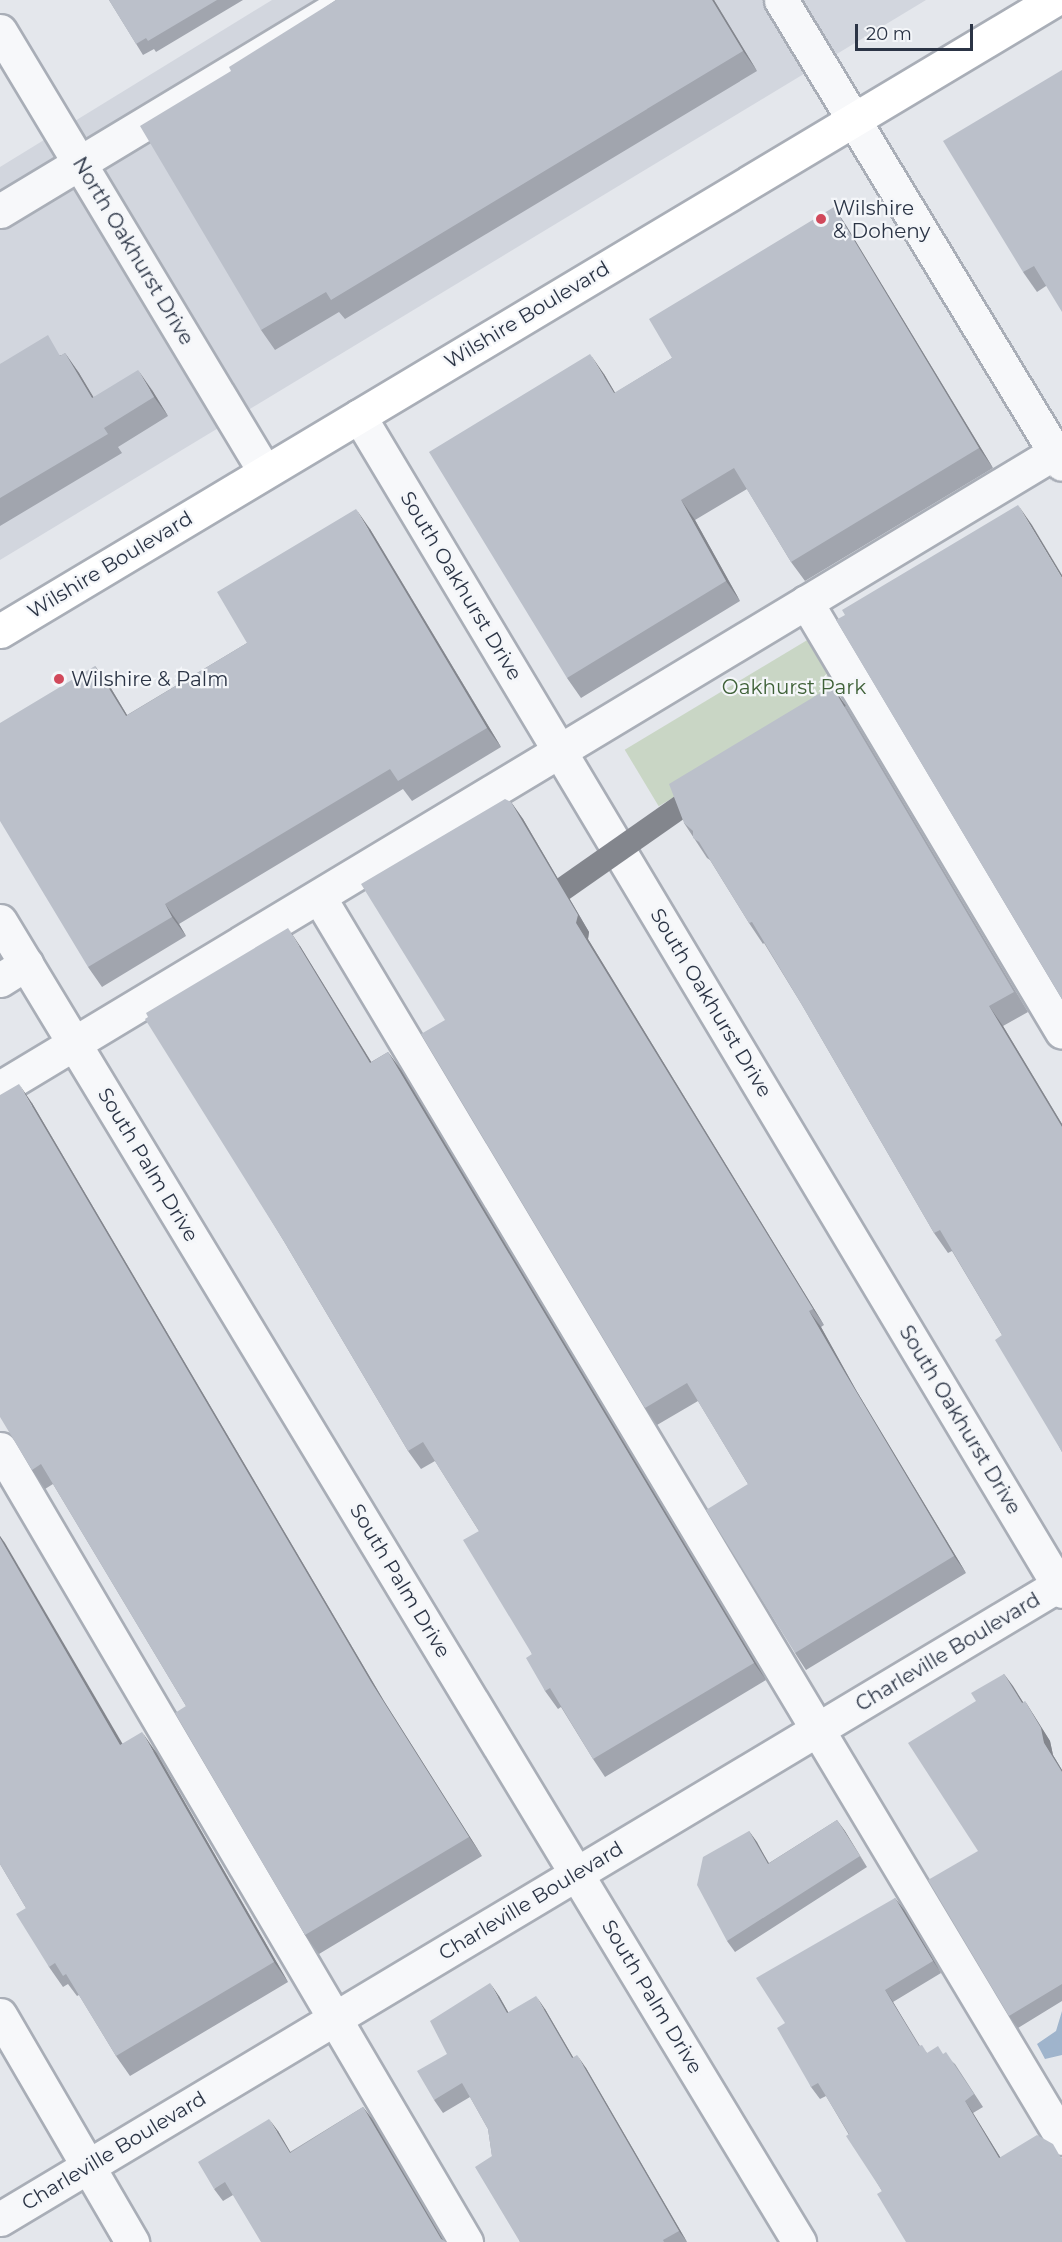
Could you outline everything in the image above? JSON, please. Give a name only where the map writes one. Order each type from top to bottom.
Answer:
[{"type":"main road","name":"Wilshire Boulevard","points":[[0,631],[1054,0]]},
{"type":"street","points":[[0,211],[350,0]]},
{"type":"street","points":[[0,1088],[806,603],[1060,455],[781,0]]},
{"type":"street","name":"North Oakhurst Drive","points":[[0,31],[265,471]]},
{"type":"street","name":"South Oakhurst Drive","points":[[359,416],[1061,1587]]},
{"type":"street","points":[[806,603],[1062,1032]]},
{"type":"street","points":[[319,897],[1062,2138]]},
{"type":"street","name":"South Palm Drive","points":[[0,921],[13,972],[74,1043],[578,1873],[799,2242]]},
{"type":"street","points":[[0,1449],[332,2020],[466,2242]]},
{"type":"street","name":"Charleville Boulevard","points":[[0,2219],[817,1730],[1061,1587]]},
{"type":"street","points":[[0,2015],[132,2242]]},
{"type":"shaded area","points":[[272,0],[926,0],[0,560],[0,167]]},
{"type":"green space","name":"Oakhurst Park","points":[[809,639],[843,696],[659,806],[625,750]]},
{"type":"water","points":[[1062,2011],[1062,2055],[1045,2059],[1037,2044],[1056,2031]]},
{"type":"building","points":[[109,0],[217,0],[148,41],[146,38],[136,44]]},
{"type":"building","points":[[336,0],[712,0],[743,51],[331,300],[326,292],[261,330],[140,126],[231,71],[229,67]]},
{"type":"building","points":[[1062,70],[1062,312],[1034,266],[1023,272],[943,141]]},
{"type":"building","points":[[834,207],[979,448],[791,562],[734,468],[681,500],[726,581],[567,678],[429,452],[590,354],[614,393],[672,358],[649,319]]},
{"type":"building","points":[[48,335],[60,356],[65,353],[92,398],[138,370],[154,397],[104,428],[108,434],[0,498],[0,364]]},
{"type":"building","points":[[1018,505],[1062,578],[1062,999],[836,620],[845,615],[842,610]]},
{"type":"building","points":[[356,509],[487,728],[398,781],[390,769],[165,904],[172,917],[88,967],[0,821],[0,723],[95,666],[126,716],[247,643],[217,592]]},
{"type":"building","points":[[832,686],[1014,992],[989,1006],[1062,1127],[1062,1452],[995,1340],[1002,1335],[940,1230],[934,1233],[752,922],[749,923],[699,842],[693,838],[693,831],[684,823],[669,784]]},
{"type":"building","points":[[505,799],[511,802],[578,915],[576,923],[813,1309],[809,1311],[954,1556],[795,1653],[706,1510],[748,1484],[687,1383],[645,1408],[421,1034],[445,1020],[361,884]]},
{"type":"building","points":[[288,928],[370,1063],[388,1052],[754,1663],[593,1759],[550,1688],[545,1691],[526,1658],[532,1654],[463,1540],[479,1531],[423,1442],[408,1451],[285,1243],[145,1019],[148,1017],[146,1013]]},
{"type":"building","points":[[19,1084],[371,1682],[469,1837],[305,1935],[175,1713],[186,1706],[41,1464],[32,1470],[0,1417],[0,1095]]},
{"type":"building","points":[[0,1538],[120,1745],[142,1732],[274,1962],[116,2056],[66,1974],[63,1976],[55,1963],[49,1967],[16,1914],[26,1908],[0,1864]]},
{"type":"building","points":[[1004,1674],[1022,1703],[1025,1701],[1041,1728],[1044,1743],[1062,1772],[1062,1984],[1009,2016],[928,1880],[978,1851],[908,1743],[976,1701],[971,1693]]},
{"type":"building","points":[[837,1820],[860,1856],[727,1941],[697,1885],[703,1857],[749,1831],[768,1864]]},
{"type":"building","points":[[895,1898],[933,1961],[885,1990],[919,2046],[922,2045],[927,2053],[938,2046],[943,2054],[946,2052],[974,2094],[965,2101],[999,2158],[1037,2135],[1053,2144],[1062,2157],[1062,2242],[906,2242],[877,2194],[882,2191],[846,2136],[849,2134],[818,2083],[811,2087],[777,2028],[785,2023],[756,1978]]},
{"type":"building","points":[[490,1983],[507,2013],[536,1996],[572,2058],[577,2055],[679,2231],[663,2240],[664,2242],[520,2242],[475,2167],[492,2156],[488,2129],[462,2083],[434,2100],[417,2071],[447,2054],[430,2021]]},
{"type":"building","points":[[363,2107],[441,2239],[446,2242],[261,2242],[225,2182],[214,2189],[198,2162],[269,2119],[290,2153]]},
{"type":"place","name":"Wilshire & Doheny","points":[[821,219]]},
{"type":"place","name":"Wilshire & Palm","points":[[59,679]]}]
